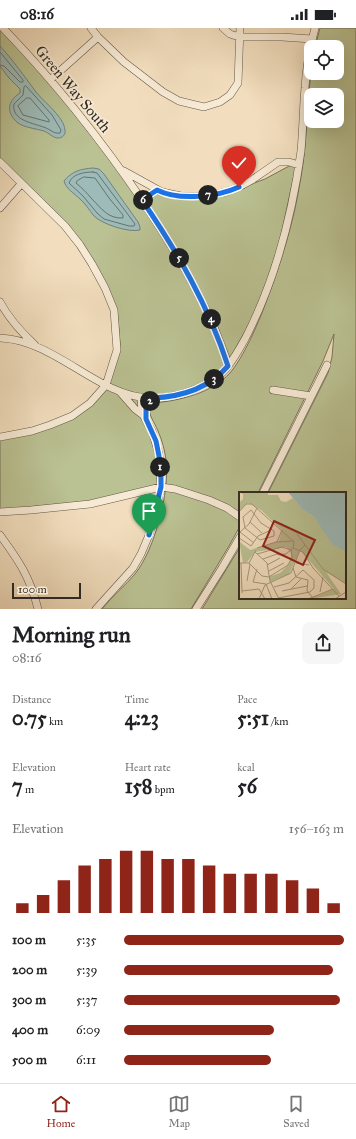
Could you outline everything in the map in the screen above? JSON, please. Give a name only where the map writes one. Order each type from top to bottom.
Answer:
[{"type":"street","name":"Green Way South","points":[[3,28],[50,80],[121,169],[142,200],[186,269],[211,318],[228,366]]},
{"type":"street","points":[[91,28],[98,37],[124,62],[163,92],[179,101],[204,107],[220,102],[230,95],[238,83],[240,28]]},
{"type":"street","points":[[223,28],[230,34],[239,37],[312,39]]},
{"type":"street","points":[[0,338],[36,347],[60,358],[106,385],[119,391],[141,397],[152,398],[172,396],[197,389],[221,374],[239,350],[256,318],[282,245],[299,165],[305,87],[315,28]]},
{"type":"street","points":[[50,80],[98,37]]},
{"type":"street","points":[[0,162],[45,205],[65,226],[80,245],[105,288],[114,310],[117,350],[106,385],[90,403],[72,416],[50,425],[32,431],[0,437]]},
{"type":"street","name":"Green Way South","points":[[121,169],[162,192],[181,196],[205,196],[226,192],[252,180],[278,162],[289,162],[299,165]]},
{"type":"street","points":[[0,208],[22,184]]},
{"type":"street","points":[[142,200],[157,190]]},
{"type":"street","points":[[0,302],[6,314],[36,347]]},
{"type":"street","points":[[263,492],[326,365]]},
{"type":"street","points":[[273,390],[311,396]]},
{"type":"street","points":[[119,391],[145,417]]},
{"type":"street","points":[[96,609],[129,572],[141,554],[149,535],[161,487],[159,454],[156,441],[141,409],[141,397]]},
{"type":"street","points":[[145,417],[146,408],[152,398]]},
{"type":"street","points":[[0,512],[90,504],[161,487],[176,489],[209,500],[227,508],[239,516]]},
{"type":"street","points":[[0,535],[25,570],[38,609]]},
{"type":"street","points":[[196,609],[239,539]]},
{"type":"green space","points":[[0,28],[47,80],[119,170],[183,270],[209,320],[227,364],[206,382],[193,388],[165,395],[137,394],[123,391],[109,384],[120,345],[116,308],[93,261],[0,159]]},
{"type":"green space","points":[[320,28],[356,28],[356,609],[202,609],[239,549],[239,599],[346,599],[346,492],[268,492],[328,373],[332,357],[334,334],[323,361],[258,492],[239,492],[239,528],[191,609],[102,609],[135,574],[149,550],[160,519],[166,487],[166,460],[162,442],[151,416],[149,406],[153,403],[184,398],[205,391],[223,380],[235,367],[245,350],[265,305],[286,242],[298,194],[305,151],[307,128],[344,128],[344,88],[310,88],[310,80],[344,80],[344,40],[317,40]]},
{"type":"green space","points":[[291,165],[296,166],[279,244],[253,317],[230,358],[214,317],[188,268],[146,201],[157,193],[181,198],[249,185],[265,179]]},
{"type":"green space","points":[[106,388],[142,399],[148,429],[156,454],[158,485],[90,501],[0,510],[0,440],[51,428]]},
{"type":"water","points":[[0,46],[36,92],[61,120],[64,125],[65,132],[62,137],[54,137],[44,131],[20,124],[11,115],[10,103],[20,93],[20,89],[0,66]]},
{"type":"water","points":[[93,168],[99,169],[104,174],[138,222],[140,230],[135,231],[123,229],[103,222],[94,216],[86,205],[66,186],[64,181],[70,175],[81,170]]},
{"type":"route","points":[[149,535],[161,487],[161,478],[159,454],[156,441],[146,419],[145,411],[147,405],[152,398],[184,394],[197,389],[221,374],[228,366],[211,318],[186,269],[142,200],[157,190],[181,196],[205,196],[226,192],[239,187]]}]
